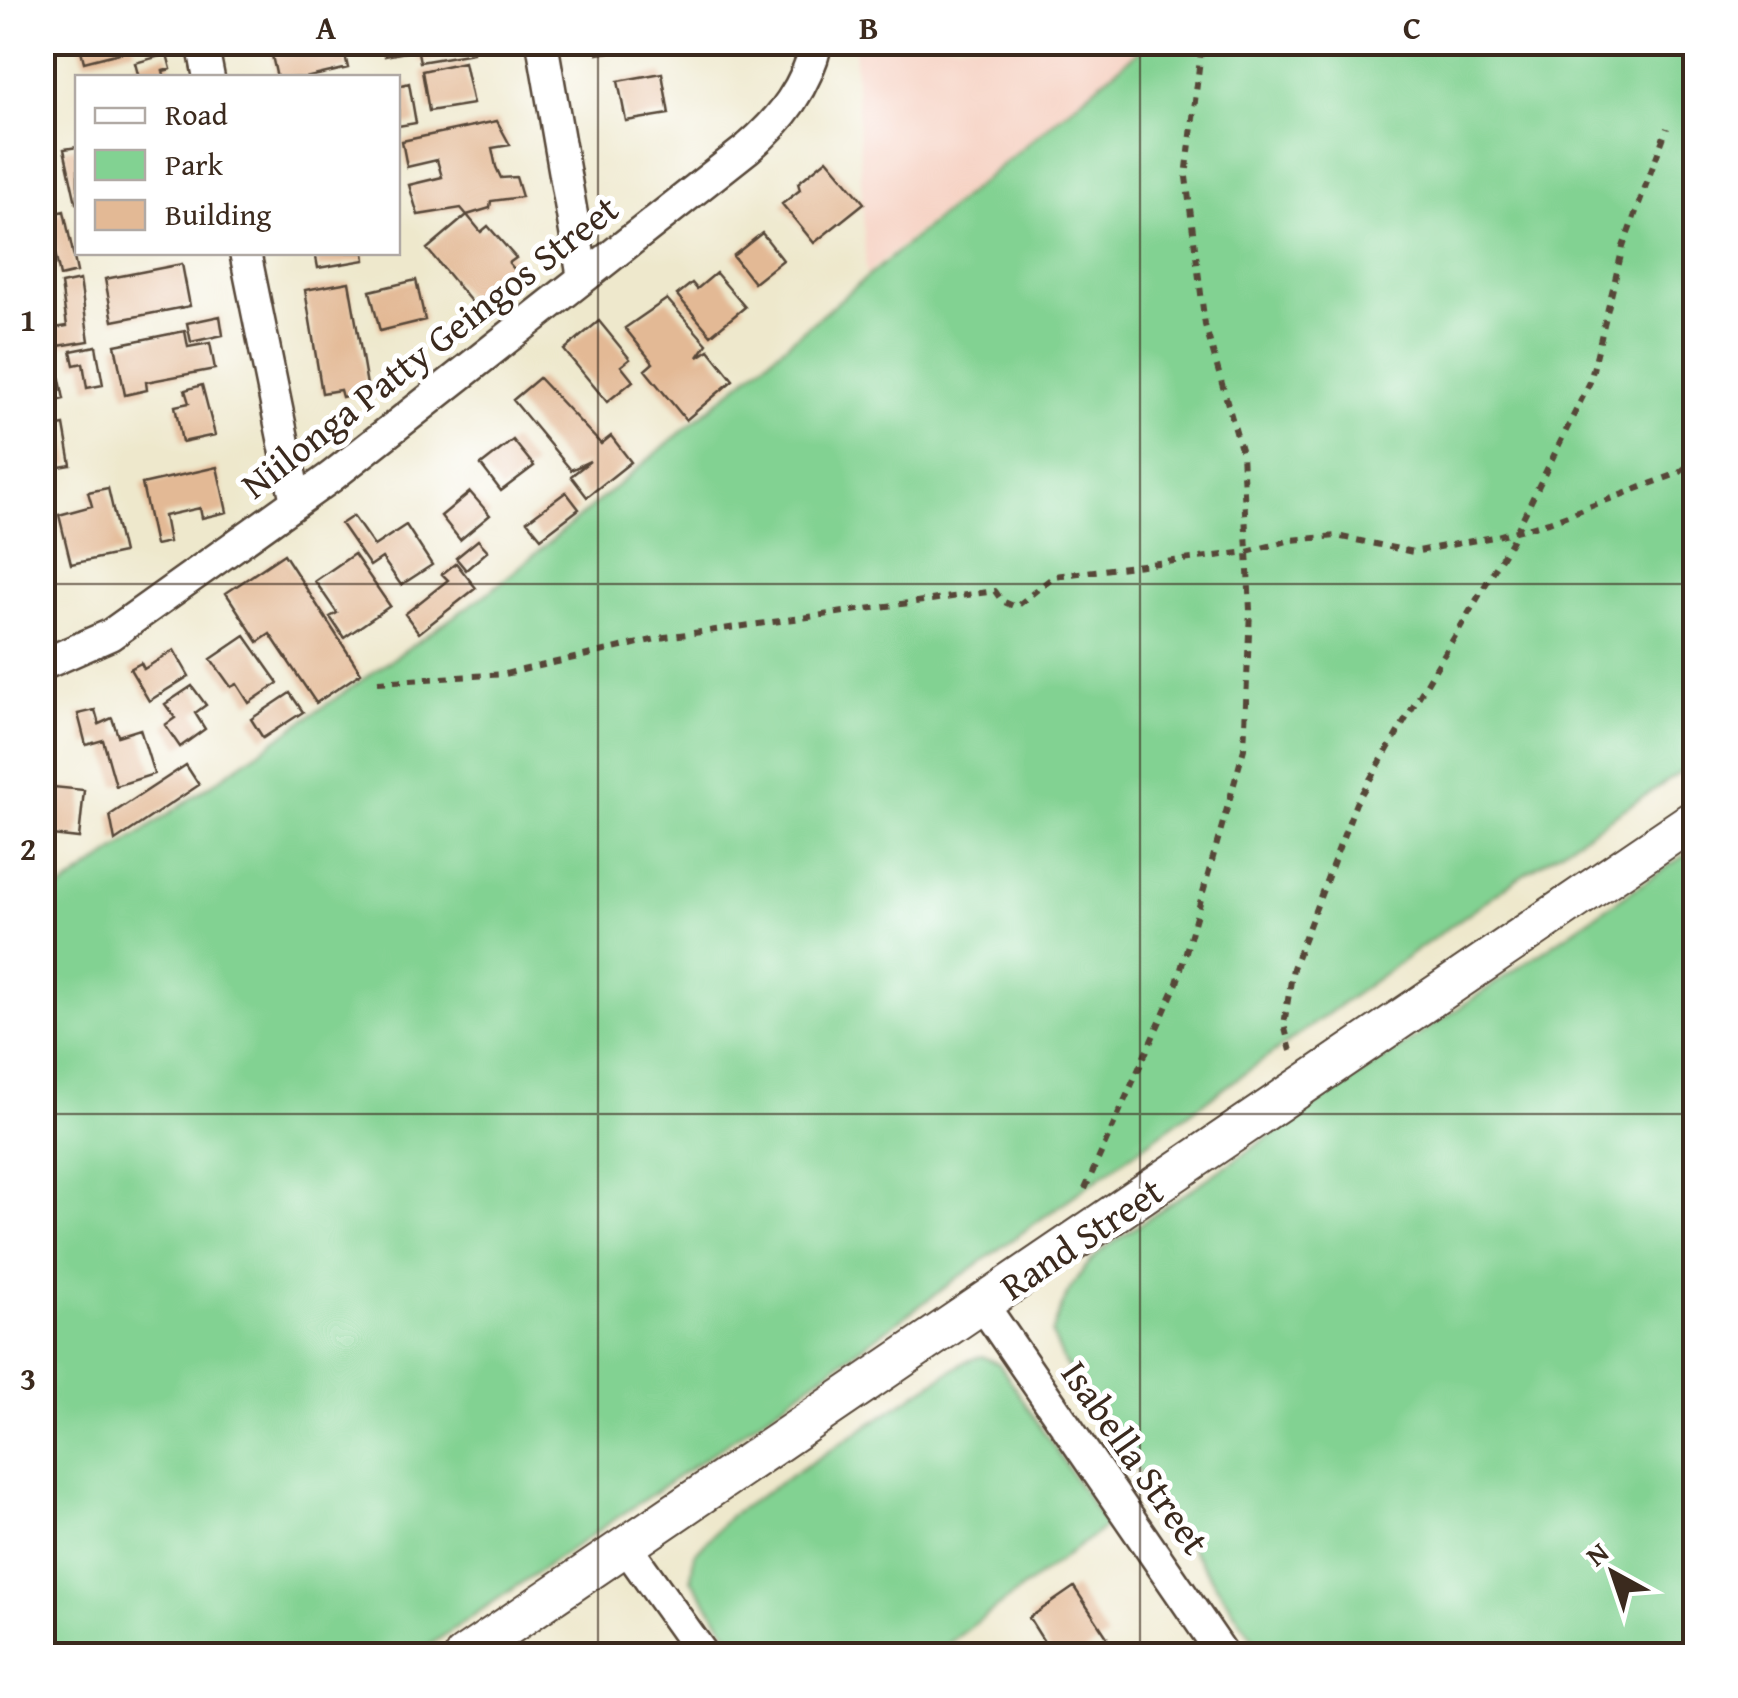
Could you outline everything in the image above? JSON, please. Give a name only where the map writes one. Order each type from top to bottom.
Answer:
[{"type":"street","points":[[202,42],[208,75]]},
{"type":"street","points":[[542,42],[583,278]]},
{"type":"street","name":"Niilonga Patty Geingos Street","points":[[42,665],[110,635],[296,502],[776,124],[804,84],[817,42]]},
{"type":"street","points":[[246,255],[296,502]]},
{"type":"street","name":"Rand Street","points":[[464,1656],[1696,818]]},
{"type":"street","name":"Isabella Street","points":[[982,1304],[1224,1656]]},
{"type":"street","points":[[627,1548],[704,1656]]},
{"type":"path","points":[[1082,1196],[1178,983],[1244,749],[1250,610],[1242,452],[1205,325],[1186,178],[1202,42]]},
{"type":"path","points":[[1292,1053],[1284,1025],[1292,968],[1356,803],[1516,531],[1590,382],[1623,247],[1667,128]]},
{"type":"path","points":[[378,682],[505,674],[665,637],[995,590],[1002,601],[1016,607],[1054,576],[1247,552],[1291,540],[1336,536],[1413,552],[1516,531],[1679,474],[1696,459]]},
{"type":"shaded area","points":[[854,43],[1148,43],[866,274]]},
{"type":"green space","points":[[1148,43],[1693,43],[1695,763],[1515,880],[736,1437],[415,1655],[43,1655],[43,901],[492,590]]},
{"type":"green space","points":[[1695,848],[1695,1655],[1264,1655],[1065,1364],[1052,1334],[1071,1288],[1102,1250]]},
{"type":"green space","points":[[982,1356],[999,1364],[1106,1526],[933,1655],[743,1655],[691,1579],[694,1555],[731,1515],[965,1362]]},
{"type":"building","points":[[79,42],[133,42],[135,49],[84,62]]},
{"type":"building","points":[[269,42],[317,42],[319,51],[343,46],[348,68],[318,75],[276,75]]},
{"type":"building","points":[[383,42],[405,42],[406,52],[385,56]]},
{"type":"building","points":[[416,42],[471,42],[473,53],[420,62]]},
{"type":"building","points":[[596,42],[654,42],[654,44],[598,54]]},
{"type":"building","points":[[727,42],[756,42],[756,45],[727,48]]},
{"type":"building","points":[[167,54],[171,69],[163,71],[164,75],[138,75],[135,63]]},
{"type":"building","points":[[464,62],[473,104],[429,111],[422,71]]},
{"type":"building","points":[[662,73],[669,114],[626,121],[618,81]]},
{"type":"building","points":[[409,83],[416,123],[400,126],[400,85]]},
{"type":"building","points":[[497,121],[510,145],[492,148],[496,167],[501,178],[516,177],[522,197],[491,201],[490,208],[467,215],[461,208],[418,215],[409,185],[442,177],[437,160],[407,167],[402,141]]},
{"type":"building","points":[[75,147],[75,198],[64,149]]},
{"type":"building","points":[[827,159],[864,203],[814,243],[782,204],[800,190],[798,183]]},
{"type":"building","points":[[64,211],[77,272],[60,276],[51,234],[42,236],[42,216]]},
{"type":"building","points":[[467,215],[481,232],[488,226],[516,258],[509,263],[522,278],[500,296],[494,289],[474,305],[427,249]]},
{"type":"building","points":[[762,233],[783,260],[754,283],[733,256]]},
{"type":"building","points":[[316,255],[364,255],[365,260],[318,268]]},
{"type":"building","points":[[182,264],[190,306],[113,321],[105,279]]},
{"type":"building","points":[[716,273],[745,307],[711,335],[677,295],[692,283],[697,289]]},
{"type":"building","points":[[80,280],[89,341],[58,346],[55,328],[67,326],[61,284]]},
{"type":"building","points":[[416,280],[425,320],[380,331],[370,291]]},
{"type":"building","points":[[349,282],[368,391],[342,397],[340,390],[322,393],[305,290]]},
{"type":"building","points":[[667,299],[707,344],[698,357],[709,350],[733,380],[686,420],[645,370],[653,363],[625,328]]},
{"type":"building","points":[[42,309],[49,332],[42,334]]},
{"type":"building","points":[[220,316],[223,335],[191,342],[187,323]]},
{"type":"building","points":[[599,321],[630,359],[621,366],[633,381],[607,402],[564,350]]},
{"type":"building","points":[[185,331],[188,347],[210,343],[215,369],[146,382],[147,390],[125,395],[115,345]]},
{"type":"building","points":[[96,346],[103,385],[87,388],[83,363],[74,365],[71,351]]},
{"type":"building","points":[[56,360],[64,399],[42,404],[42,362]]},
{"type":"building","points":[[539,378],[601,444],[611,436],[631,462],[587,497],[571,476],[590,461],[571,470],[513,400]]},
{"type":"building","points":[[202,385],[215,435],[182,442],[175,406],[189,403],[185,390]]},
{"type":"building","points":[[64,425],[71,465],[42,470],[42,429]]},
{"type":"building","points":[[513,440],[534,466],[501,491],[481,465]]},
{"type":"building","points":[[217,467],[227,512],[202,518],[200,508],[164,516],[169,542],[155,545],[142,484]]},
{"type":"building","points":[[108,488],[123,553],[71,564],[59,515],[92,506],[88,492]]},
{"type":"building","points":[[470,492],[490,515],[460,540],[441,516]]},
{"type":"building","points":[[566,492],[579,509],[541,538],[527,521]]},
{"type":"building","points":[[353,516],[374,546],[406,525],[432,565],[401,585],[382,558],[370,566],[341,524]]},
{"type":"building","points":[[478,540],[488,551],[466,570],[456,558]]},
{"type":"building","points":[[284,554],[361,673],[316,703],[270,634],[258,642],[226,593]]},
{"type":"building","points":[[354,554],[390,606],[344,638],[330,617],[337,613],[315,581]]},
{"type":"building","points":[[456,563],[476,588],[419,633],[405,614],[448,580],[442,574]]},
{"type":"building","points":[[245,636],[278,683],[249,703],[237,684],[231,687],[211,659]]},
{"type":"building","points":[[174,650],[189,676],[149,701],[130,669],[141,663],[144,669]]},
{"type":"building","points":[[192,686],[206,705],[195,713],[205,729],[180,747],[165,725],[175,718],[165,704]]},
{"type":"building","points":[[290,693],[303,712],[263,738],[251,719]]},
{"type":"building","points":[[95,710],[99,724],[112,718],[118,736],[140,729],[154,774],[116,786],[103,740],[86,745],[78,714]]},
{"type":"building","points":[[186,765],[199,785],[115,841],[110,815]]},
{"type":"building","points":[[43,786],[84,790],[79,838],[42,834]]},
{"type":"building","points":[[1074,1587],[1107,1637],[1079,1656],[1053,1656],[1029,1618]]}]
